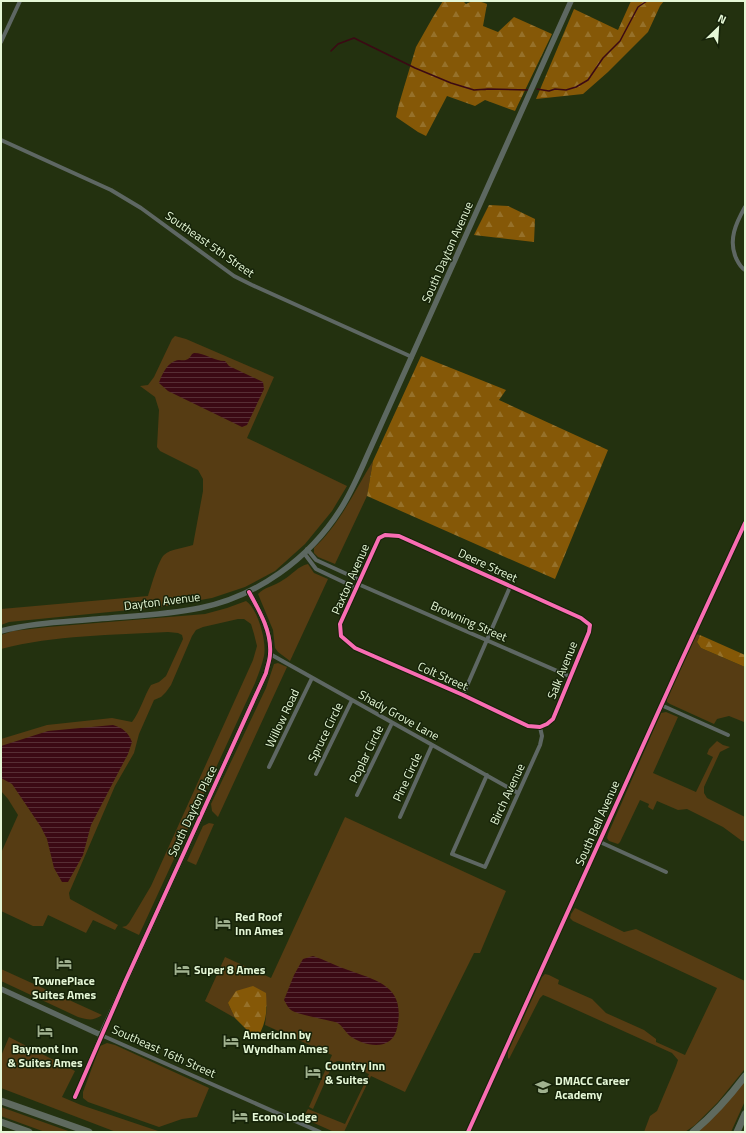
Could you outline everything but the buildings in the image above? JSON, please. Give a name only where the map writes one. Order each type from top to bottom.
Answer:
[{"type":"highway","points":[[693,1132],[712,1114],[745,1076]]},
{"type":"highway","points":[[1,1098],[10,1104]]},
{"type":"highway","points":[[1,1101],[89,1132]]},
{"type":"highway","points":[[737,1132],[745,1114]]},
{"type":"highway","points":[[1,1122],[29,1132]]},
{"type":"highway","points":[[1,1127],[18,1132]]},
{"type":"main road","name":"South Dayton Avenue","points":[[340,511],[368,456],[571,1]]},
{"type":"main road","name":"Dayton Avenue","points":[[1,631],[36,624],[171,613],[201,608],[231,600],[249,592],[284,570],[306,551],[340,511]]},
{"type":"main road","name":"South Dayton Place","points":[[101,1035],[266,673],[270,654],[269,638],[263,619],[249,592]]},
{"type":"main road","name":"Southeast 16th Street","points":[[1,988],[101,1035]]},
{"type":"street","points":[[1,42],[20,1]]},
{"type":"street","name":"Southeast 5th Street","points":[[1,140],[117,193],[141,208],[218,265],[252,286],[412,357]]},
{"type":"street","points":[[745,207],[739,217],[732,242],[732,248],[738,262],[745,270]]},
{"type":"street","name":"South Bell Avenue","points":[[468,1132],[745,523]]},
{"type":"street","name":"Paxton Avenue","points":[[341,636],[340,624],[379,538],[385,535]]},
{"type":"street","name":"Deere Street","points":[[385,535],[399,536],[581,618]]},
{"type":"street","name":"Browning Street","points":[[306,551],[316,560],[358,584]]},
{"type":"street","name":"Browning Street","points":[[306,551],[316,569],[358,584],[571,677]]},
{"type":"street","points":[[463,695],[510,587]]},
{"type":"street","name":"Salk Avenue","points":[[540,727],[553,719],[589,632],[590,625],[581,618]]},
{"type":"street","name":"Colt Street","points":[[341,636],[355,648],[463,695],[528,726],[540,727]]},
{"type":"street","name":"Shady Grove Lane","points":[[270,654],[518,793]]},
{"type":"street","name":"Willow Road","points":[[269,768],[312,678]]},
{"type":"street","name":"Spruce Circle","points":[[316,774],[352,700]]},
{"type":"street","points":[[661,705],[728,735]]},
{"type":"street","name":"Poplar Circle","points":[[357,795],[392,723]]},
{"type":"street","name":"Birch Avenue","points":[[486,775],[452,854],[485,867],[540,745],[542,736],[540,727]]},
{"type":"street","name":"Pine Circle","points":[[400,816],[432,745]]},
{"type":"street","points":[[600,842],[666,872]]},
{"type":"street","points":[[75,1097],[101,1035]]},
{"type":"street","name":"Southeast 16th Street","points":[[101,1035],[320,1132]]},
{"type":"shaded area","points":[[175,336],[186,339],[274,377],[247,438],[347,486],[332,511],[305,544],[275,571],[245,587],[212,598],[160,607],[9,622],[1,625],[1,609],[148,596],[157,568],[164,555],[173,550],[193,545],[203,491],[203,479],[198,470],[160,451],[157,447],[159,410],[155,397],[140,386],[148,385],[154,377],[172,339]]},
{"type":"shaded area","points":[[194,353],[225,361],[229,366],[263,382],[264,389],[247,425],[242,427],[168,391],[159,383],[169,365],[175,361],[187,360]]},
{"type":"shaded area","points":[[373,461],[367,496],[335,564],[318,557],[314,553],[314,548],[339,518]]},
{"type":"shaded area","points":[[308,564],[314,573],[328,579],[290,661],[275,648],[273,630],[258,594]]},
{"type":"shaded area","points":[[246,601],[254,611],[261,626],[265,650],[261,666],[255,683],[139,935],[122,927],[129,923],[151,886],[253,660],[257,646],[251,624],[244,619],[203,627],[196,630],[192,636],[171,685],[161,697],[154,700],[139,734],[134,753],[115,786],[69,893],[70,899],[118,925],[115,930],[93,920],[86,933],[48,915],[43,926],[33,926],[1,911],[1,853],[18,815],[1,791],[1,739],[47,725],[112,718],[132,722],[151,685],[159,682],[166,676],[183,639],[182,635],[178,633],[168,632],[105,635],[63,638],[21,644],[1,649],[1,635],[13,631],[48,627],[205,614]]},
{"type":"shaded area","points":[[696,634],[700,635],[697,642],[701,648],[745,667],[745,727],[744,722],[729,716],[717,719],[714,724],[667,702],[667,698]]},
{"type":"shaded area","points":[[278,663],[287,667],[218,817],[212,811],[211,804],[266,688],[274,664]]},
{"type":"shaded area","points":[[666,712],[678,717],[653,773],[696,792],[713,757],[707,754],[709,749],[717,741],[730,747],[720,752],[704,787],[704,793],[707,798],[745,817],[745,841],[742,841],[723,827],[687,809],[678,810],[657,801],[653,810],[648,807],[649,804],[640,800],[620,842],[618,844],[609,841],[607,838],[661,713]]},
{"type":"shaded area","points":[[113,725],[125,731],[132,742],[128,754],[91,825],[83,855],[68,882],[62,882],[54,868],[47,839],[41,827],[12,784],[1,778],[1,746],[48,731]]},
{"type":"shaded area","points":[[345,817],[506,891],[480,953],[474,953],[405,1092],[371,1076],[344,1132],[334,1132],[303,1118],[308,1109],[345,1124],[369,1074],[345,1062],[336,1062],[333,1064],[313,1109],[309,1107],[332,1055],[265,1025],[267,1006],[228,1003],[235,1018],[205,1001],[225,957],[271,978]]},
{"type":"shaded area","points":[[209,823],[214,824],[196,865],[187,861],[203,826]]},
{"type":"shaded area","points":[[575,908],[624,932],[636,929],[745,981],[744,1070],[718,1102],[695,1125],[685,1132],[644,1132],[650,1116],[657,1111],[676,1066],[678,1060],[672,1053],[548,997],[543,995],[540,998],[509,1059],[508,1058],[508,1052],[542,977],[545,974],[559,980],[558,984],[592,999],[606,1013],[644,1030],[656,1039],[656,1042],[685,1055],[717,988],[573,921],[570,918]]},
{"type":"shaded area","points":[[313,956],[380,982],[388,988],[398,1003],[399,1014],[396,1032],[390,1041],[380,1045],[373,1045],[359,1041],[350,1036],[337,1023],[294,1012],[288,1007],[284,1000],[294,975],[303,959]]},
{"type":"shaded area","points":[[1,969],[102,1015],[91,1019],[78,1017],[1,981]]},
{"type":"shaded area","points":[[9,1037],[75,1071],[62,1097],[81,1105],[161,1132],[116,1132],[1,1088],[1,1056]]},
{"type":"shaded area","points":[[107,1043],[115,1045],[209,1088],[197,1117],[182,1119],[159,1127],[88,1102],[83,1098],[83,1092],[100,1046]]},
{"type":"shaded area","points":[[745,1081],[745,1101],[731,1132],[697,1132]]},
{"type":"shaded area","points":[[1,1107],[71,1132],[45,1132],[1,1116]]},
{"type":"green space","points":[[443,1],[463,1],[466,4],[476,1],[487,4],[483,26],[498,32],[514,17],[552,34],[515,111],[485,100],[475,106],[447,96],[426,136],[396,117],[416,47]]},
{"type":"green space","points":[[631,1],[664,1],[660,6],[648,32],[608,72],[583,94],[536,99],[574,9],[618,30]]},
{"type":"green space","points":[[489,205],[508,206],[535,219],[534,242],[474,235]]},
{"type":"green space","points":[[421,356],[506,390],[499,400],[608,450],[555,579],[367,496],[373,461]]},
{"type":"green space","points":[[700,635],[745,655],[745,667],[701,648],[697,642]]},
{"type":"green space","points":[[253,986],[266,993],[266,1014],[264,1024],[259,1035],[250,1033],[235,1018],[228,1003],[236,991]]},
{"type":"waterway","points":[[537,89],[549,91],[555,89],[566,90],[576,87],[588,80],[603,58],[620,41],[638,7],[647,1]]},
{"type":"waterway","points":[[331,51],[338,44],[354,38],[415,68],[451,83],[474,90],[529,90]]},
{"type":"cycle path","points":[[468,1132],[745,523]]},
{"type":"cycle path","points":[[385,535],[399,536],[581,618],[590,625],[589,632],[553,719],[540,727],[528,726],[463,695],[355,648],[341,636],[340,624],[379,538],[385,535]]},
{"type":"cycle path","points":[[75,1097],[125,982],[266,673],[270,656],[269,638],[264,622],[249,592]]},
{"type":"place","name":"Red Roof Inn Ames","points":[[223,923]]},
{"type":"place","name":"TownePlace Suites Ames","points":[[64,963]]},
{"type":"place","name":"Super 8 Ames","points":[[182,969]]},
{"type":"place","name":"Baymont Inn & Suites Ames","points":[[45,1031]]},
{"type":"place","name":"AmericInn by Wyndham Ames","points":[[231,1041]]},
{"type":"place","name":"Country Inn & Suites","points":[[313,1072]]},
{"type":"place","name":"DMACC Career Academy","points":[[543,1087]]},
{"type":"place","name":"Econo Lodge","points":[[240,1116]]}]
